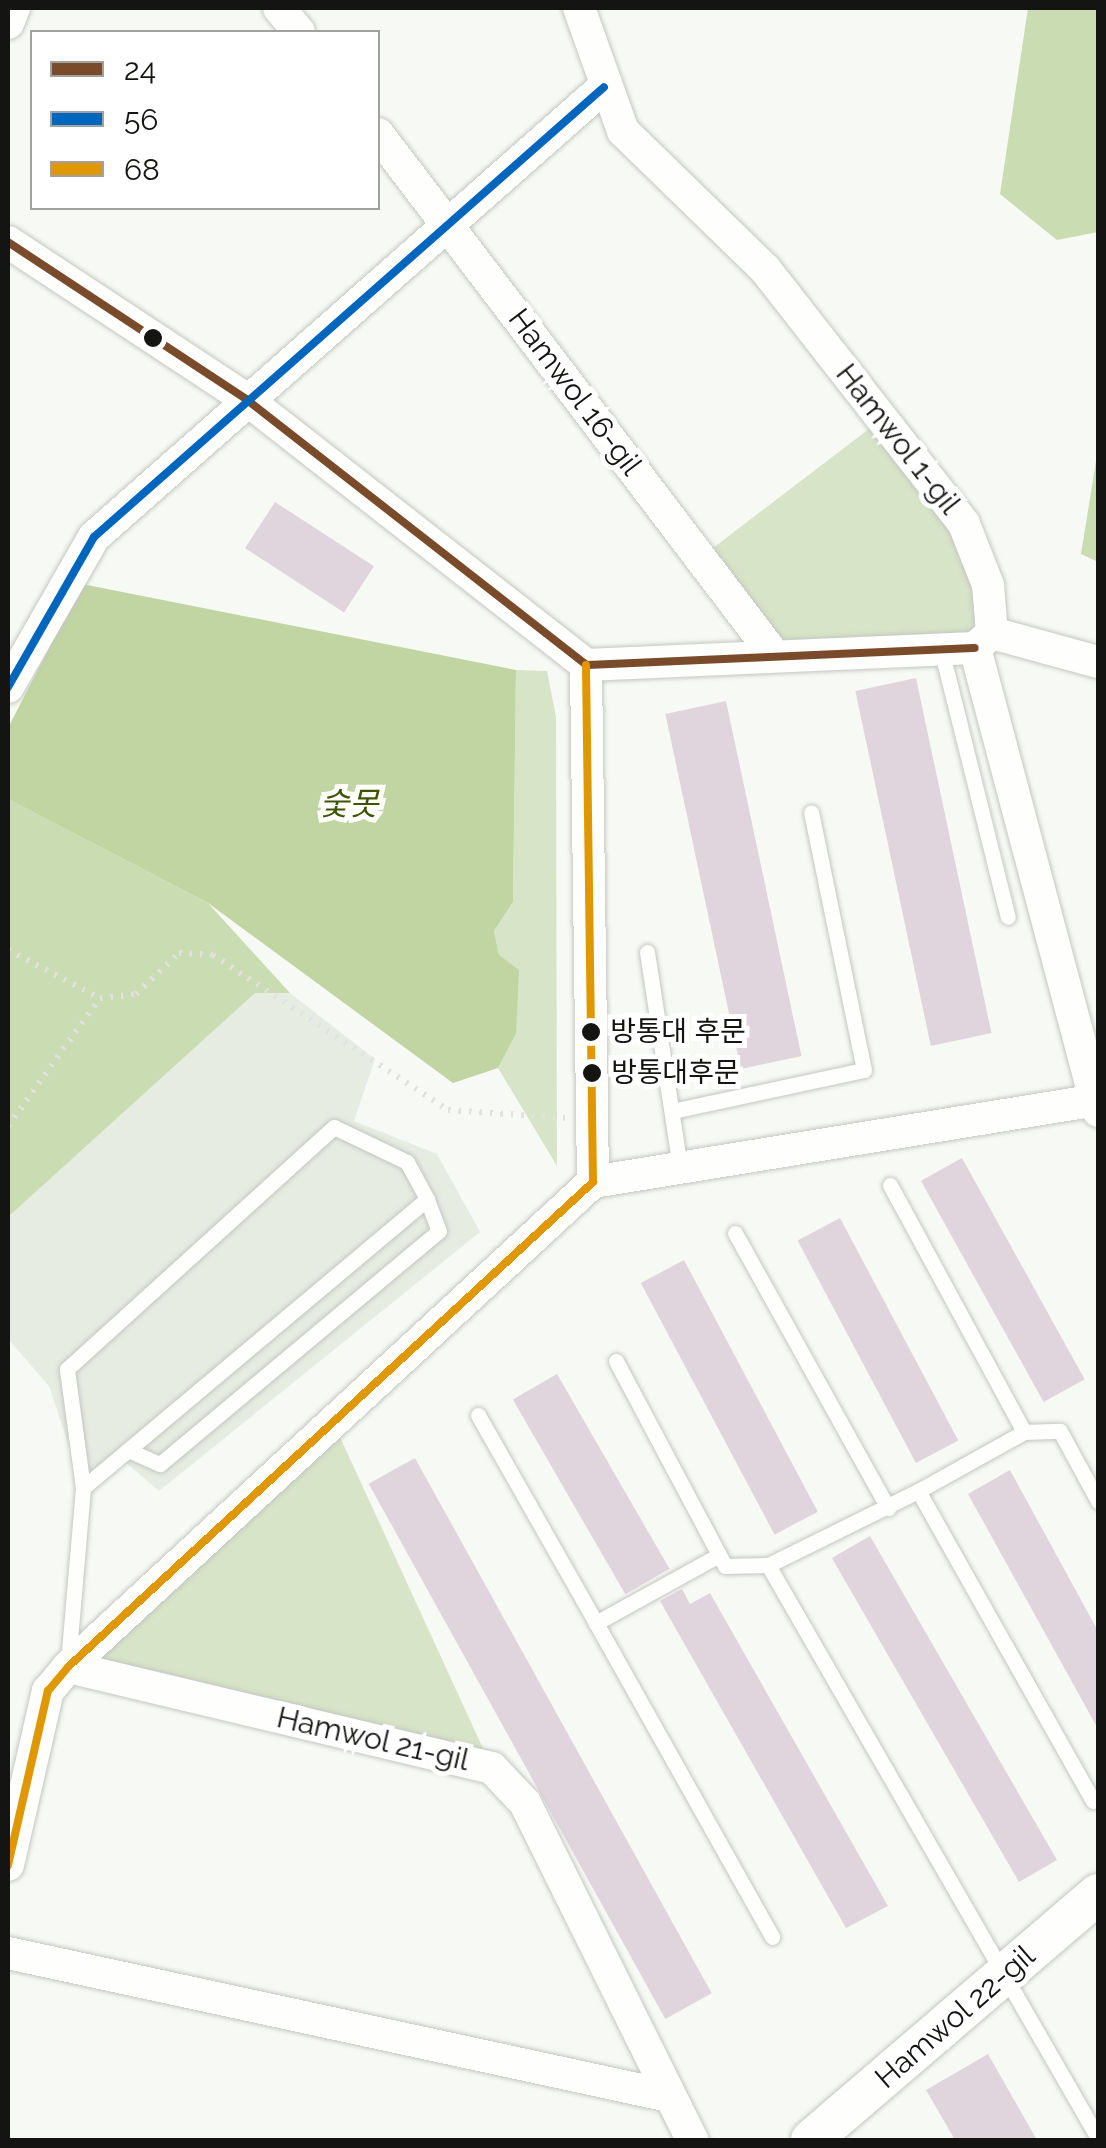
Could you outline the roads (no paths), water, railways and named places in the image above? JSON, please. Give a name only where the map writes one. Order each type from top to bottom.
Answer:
[{"type":"street","points":[[8,23],[14,8]]},
{"type":"street","points":[[279,8],[297,30]]},
{"type":"street","name":"Hamwol 1-gil","points":[[580,8],[604,87],[623,131],[764,268],[964,524],[988,584],[983,641],[1095,1106]]},
{"type":"street","points":[[8,687],[94,537],[446,221],[604,87]]},
{"type":"street","name":"Hamwol 16-gil","points":[[380,137],[771,651]]},
{"type":"street","points":[[8,242],[246,400],[586,665],[771,651],[940,649],[983,641],[1098,662]]},
{"type":"street","points":[[586,665],[592,1182]]},
{"type":"street","points":[[8,1865],[48,1691],[68,1666],[592,1182],[1095,1106]]},
{"type":"street","name":"Hamwol 21-gil","points":[[68,1666],[492,1768],[525,1803],[664,2095],[692,2140]]},
{"type":"street","name":"Hamwol 22-gil","points":[[811,2140],[1098,1894]]},
{"type":"street","points":[[8,1953],[664,2095]]},
{"type":"lane","points":[[940,649],[1008,917]]},
{"type":"lane","points":[[672,1111],[864,1070],[811,812]]},
{"type":"lane","points":[[647,952],[680,1168]]},
{"type":"lane","points":[[68,1666],[83,1488],[67,1369],[334,1128],[406,1162],[439,1231],[160,1464],[128,1450]]},
{"type":"lane","points":[[890,1186],[1024,1432]]},
{"type":"lane","points":[[83,1488],[426,1199]]},
{"type":"lane","points":[[736,1233],[888,1508]]},
{"type":"lane","points":[[616,1362],[725,1566],[768,1565],[888,1508],[1024,1432],[1060,1431],[1098,1501]]},
{"type":"lane","points":[[478,1415],[772,1937]]},
{"type":"lane","points":[[918,1491],[1093,1802]]},
{"type":"lane","points":[[596,1623],[719,1555]]},
{"type":"lane","points":[[768,1565],[1000,1978],[1098,2138]]},
{"type":"water","name":"숯못","points":[[82,584],[516,670],[513,902],[494,931],[499,955],[519,970],[516,1034],[498,1068],[453,1083],[208,903],[8,799],[8,728]]},
{"type":"place","name":"방통대 후문","points":[[591,1032]]},
{"type":"place","name":"방통대후문","points":[[592,1073]]}]
